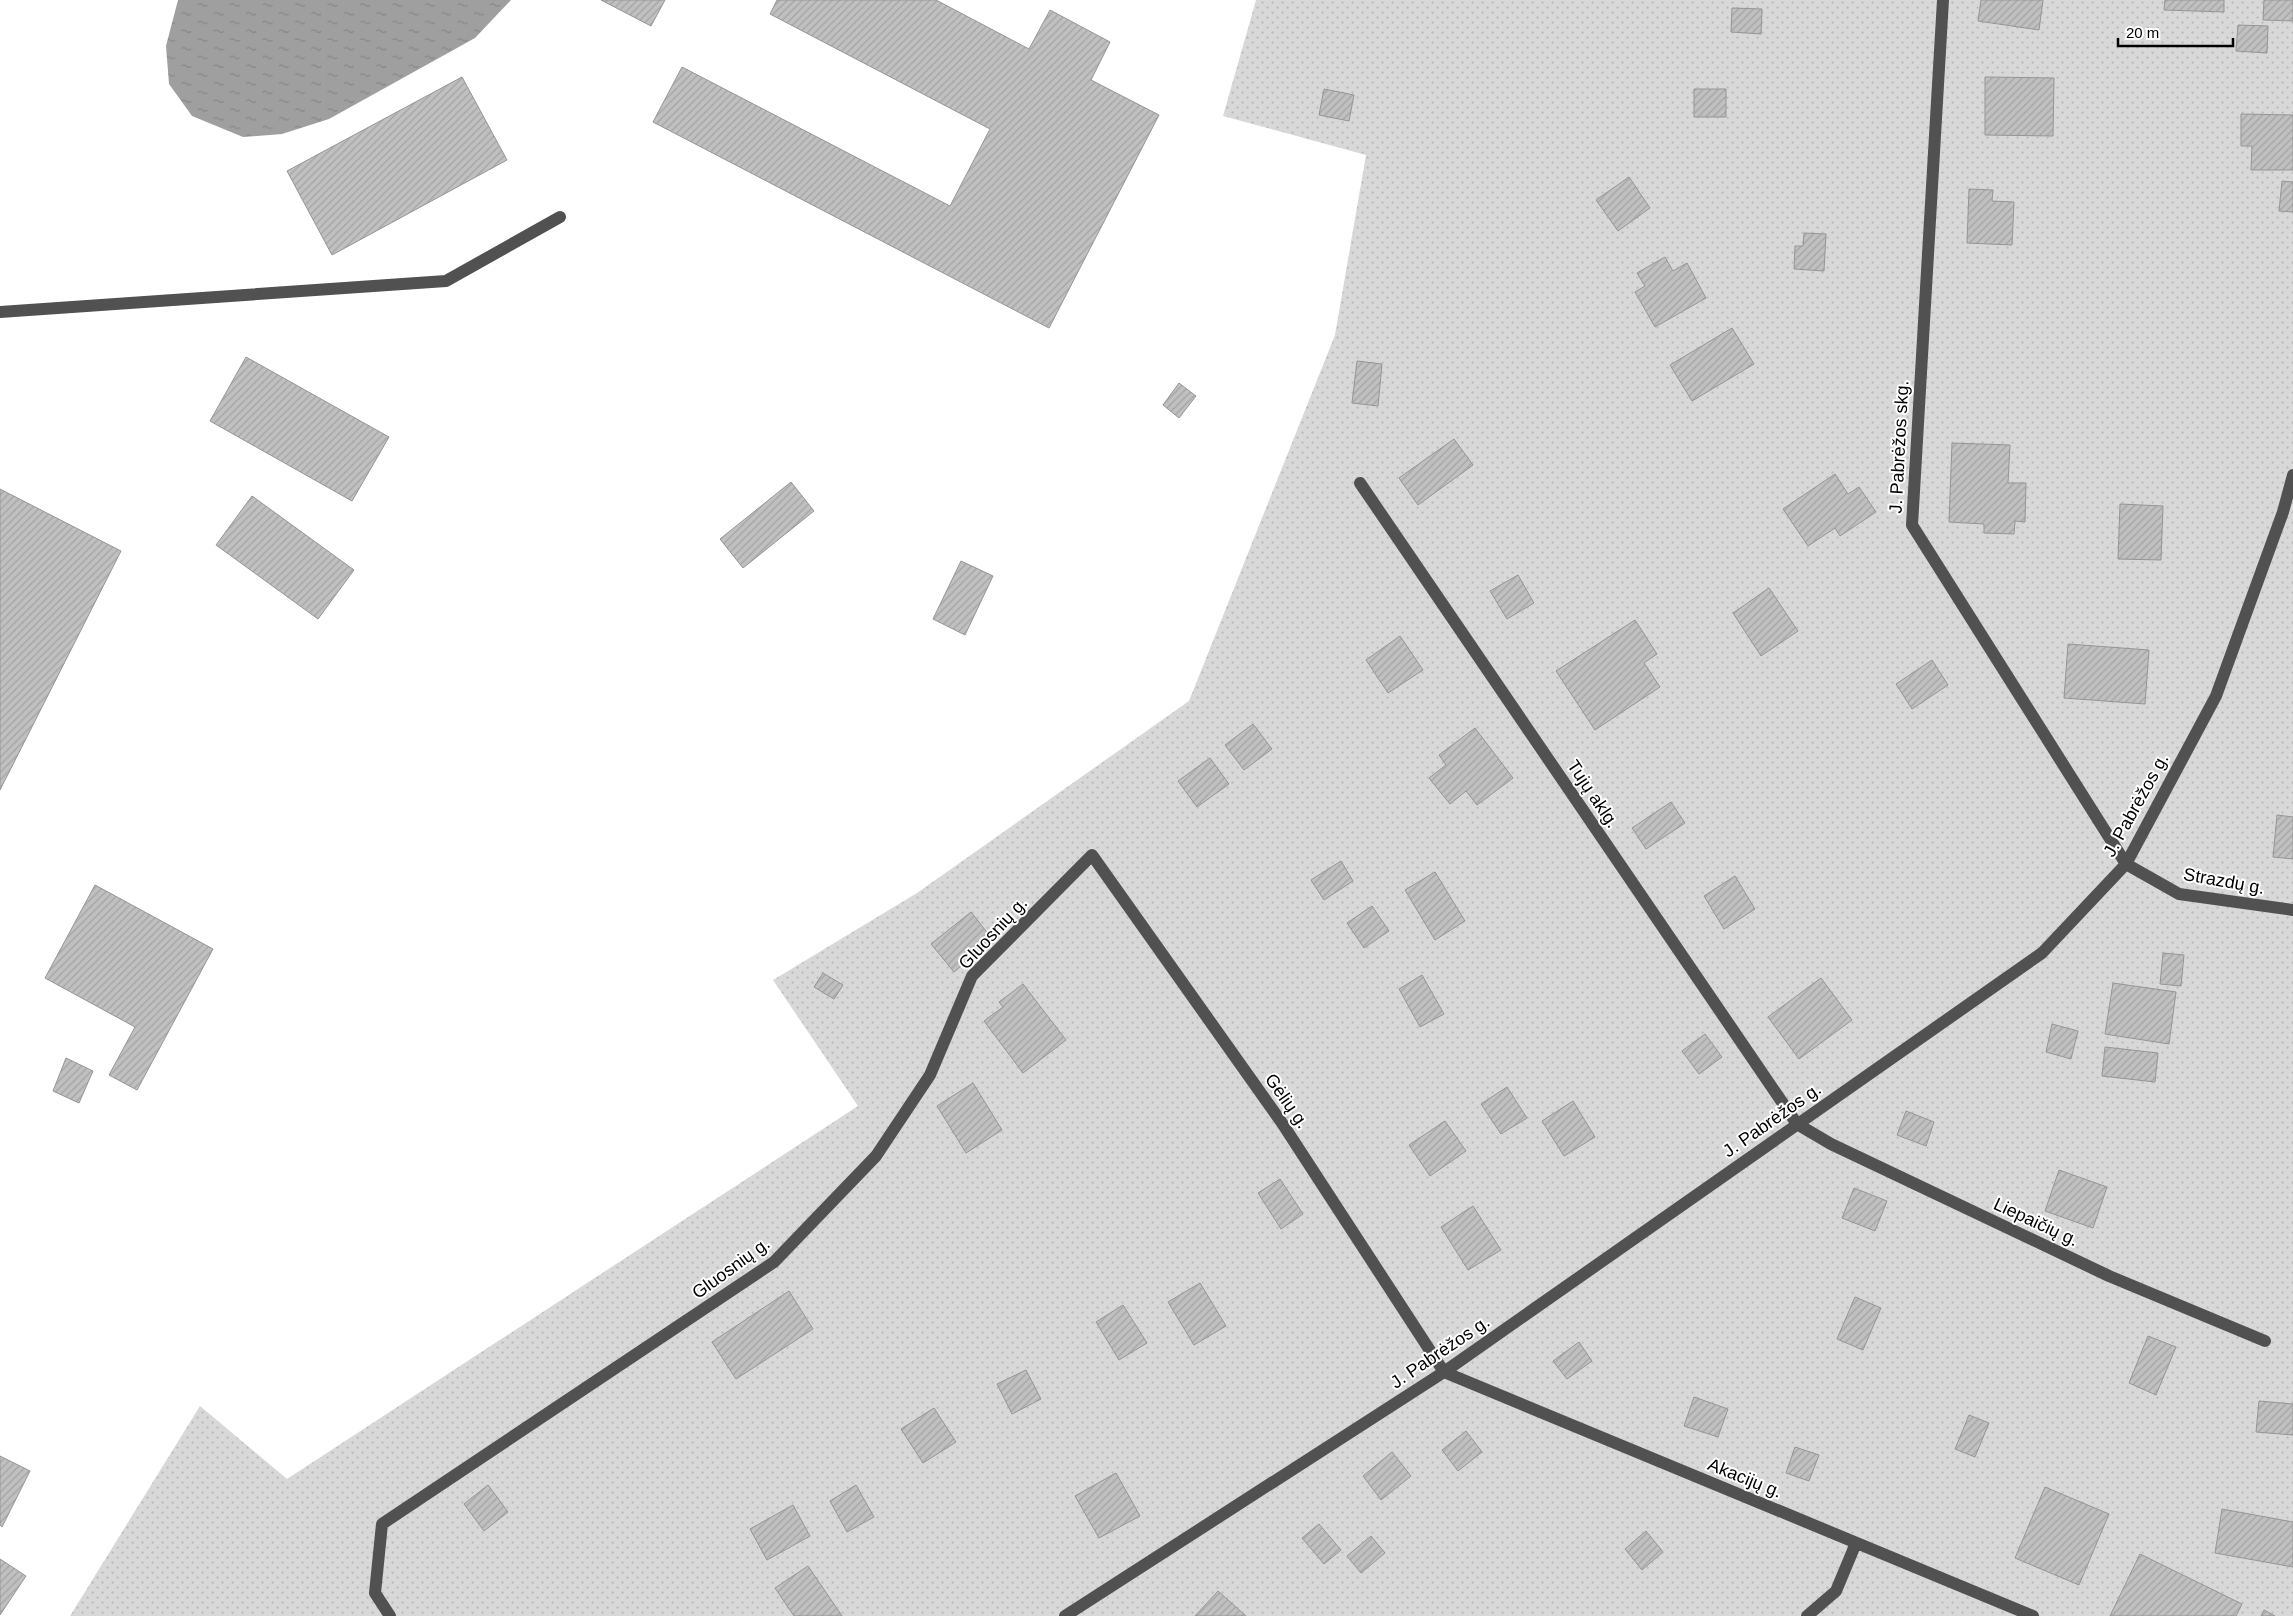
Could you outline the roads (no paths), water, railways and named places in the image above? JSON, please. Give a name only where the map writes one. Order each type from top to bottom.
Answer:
[{"type":"street","name":"J. Pabrėžos skg.","points":[[1943,0],[1912,525],[2126,864]]},
{"type":"street","points":[[0,312],[446,281],[560,217]]},
{"type":"street","name":"J. Pabrėžos g.","points":[[1065,1616],[1444,1372],[2042,953],[2126,864],[2216,696],[2288,513],[2293,475]]},
{"type":"street","name":"Tujų aklg.","points":[[1360,483],[1797,1124]]},
{"type":"street","name":"Gėlių g.","points":[[1092,855],[1282,1124],[1444,1372]]},
{"type":"street","name":"Gluosnių g.","points":[[390,1616],[375,1593],[382,1524],[774,1262],[876,1156],[930,1075],[972,976],[1092,855]]},
{"type":"street","name":"Strazdų g.","points":[[2126,864],[2180,894],[2293,910]]},
{"type":"street","name":"Liepaičių g.","points":[[1797,1124],[1831,1144],[2109,1276],[2265,1341]]},
{"type":"street","name":"Akacijų g.","points":[[1444,1372],[2033,1616]]},
{"type":"street","points":[[1807,1616],[1836,1591],[1856,1543]]},
{"type":"water","points":[[178,0],[511,0],[475,38],[329,119],[282,134],[243,137],[192,116],[169,84],[166,46]]}]
